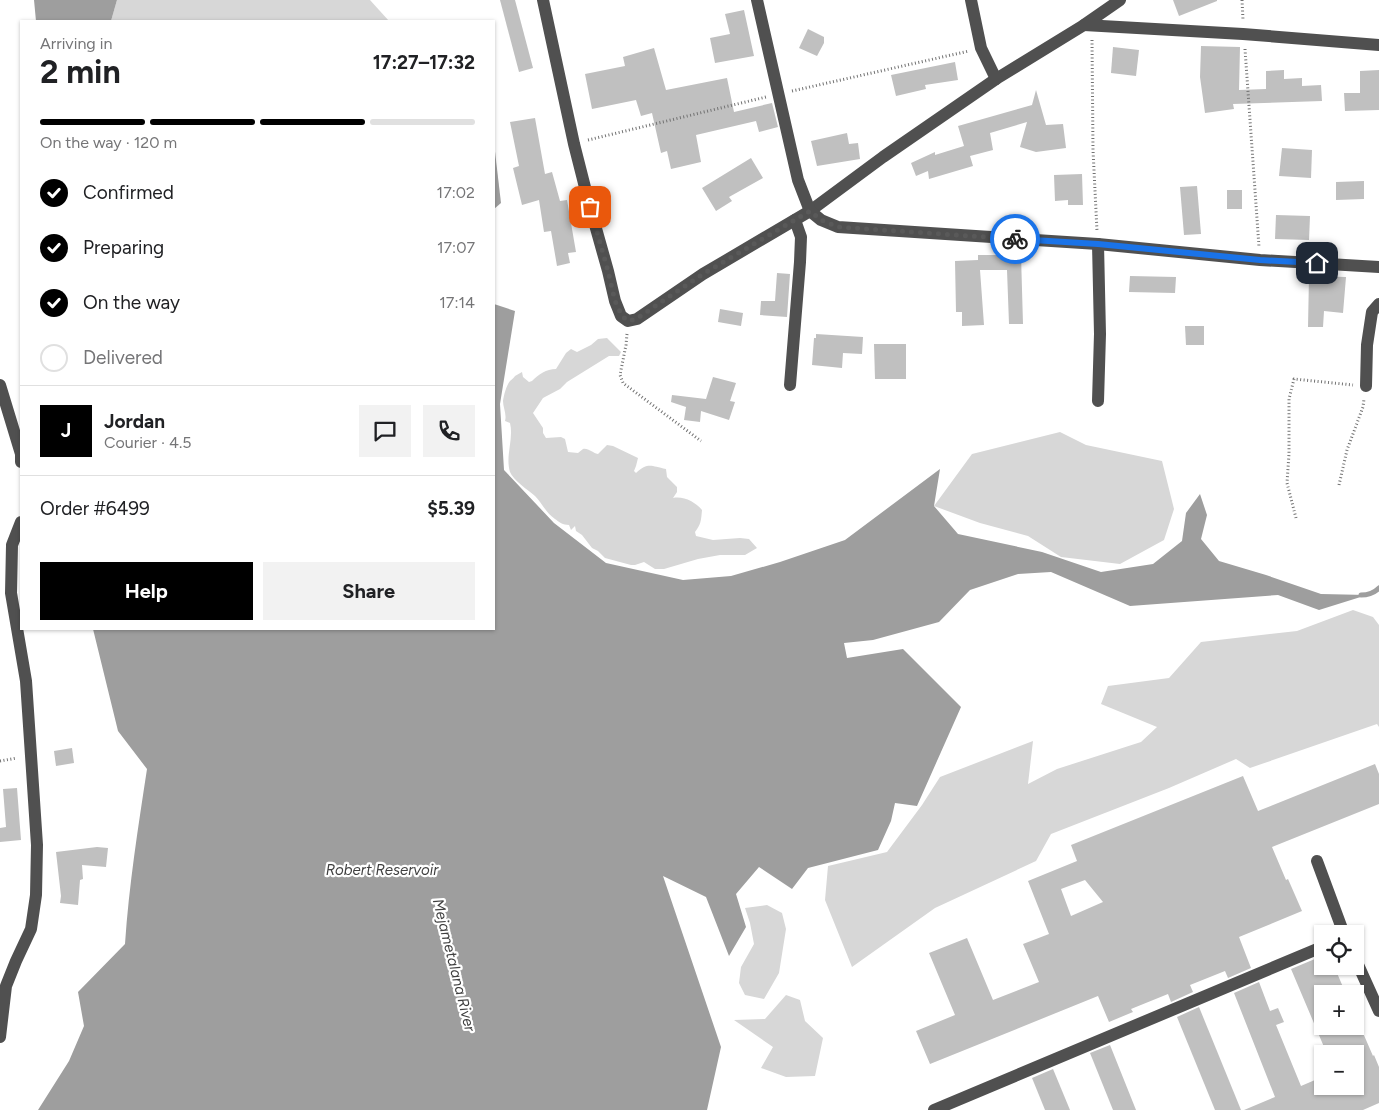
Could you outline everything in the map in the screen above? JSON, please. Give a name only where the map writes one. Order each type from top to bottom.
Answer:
[{"type":"street","points":[[544,0],[574,144],[590,207],[615,301],[622,316],[628,321],[642,316],[703,274],[810,211],[883,157],[996,79],[1088,25],[1120,0]]},
{"type":"street","points":[[757,0],[798,180],[810,211],[821,220],[838,227],[1098,244],[1260,260],[1379,267]]},
{"type":"street","points":[[971,0],[981,48],[996,79]]},
{"type":"street","points":[[1088,25],[1244,34],[1379,45]]},
{"type":"street","points":[[790,385],[801,237],[795,220]]},
{"type":"street","points":[[1098,244],[1100,334],[1098,401]]},
{"type":"street","points":[[1366,386],[1367,345],[1372,312],[1379,304]]},
{"type":"street","points":[[0,385],[20,451]]},
{"type":"street","points":[[0,1037],[6,986],[31,929],[36,895],[37,845],[26,681],[11,593],[12,545],[20,525]]},
{"type":"street","points":[[1317,861],[1341,925]]},
{"type":"street","points":[[934,1110],[1314,950]]},
{"type":"street","points":[[1363,975],[1379,1011]]},
{"type":"path","points":[[1242,0],[1260,260]]},
{"type":"path","points":[[1088,25],[1093,51],[1093,150],[1098,244]]},
{"type":"path","points":[[628,321],[626,345],[620,375],[623,383],[701,441]]},
{"type":"path","points":[[1296,518],[1287,483],[1289,399],[1294,379],[1366,386],[1363,407],[1347,450],[1339,485]]},
{"type":"shaded area","points":[[117,0],[370,0],[388,20],[111,20]]},
{"type":"shaded area","points":[[607,338],[621,352],[619,356],[609,356],[567,382],[560,389],[543,398],[533,413],[543,428],[546,438],[561,437],[565,439],[568,452],[578,453],[585,449],[598,454],[607,445],[613,446],[638,458],[634,471],[636,473],[647,466],[666,469],[667,477],[677,487],[677,492],[673,498],[689,500],[702,510],[700,522],[695,532],[696,536],[713,540],[749,539],[757,548],[745,555],[720,555],[664,569],[655,569],[644,562],[631,565],[605,558],[592,548],[582,535],[576,531],[575,526],[571,530],[569,525],[561,523],[552,517],[535,496],[517,482],[512,475],[508,460],[511,429],[510,423],[505,421],[503,401],[510,381],[522,372],[523,377],[529,382],[532,381],[543,372],[556,369],[566,353],[571,349],[577,352],[598,339]]},
{"type":"shaded area","points":[[1060,432],[1086,445],[1162,461],[1174,509],[1164,540],[1120,564],[1061,557],[1028,536],[980,523],[934,506],[972,454]]},
{"type":"shaded area","points":[[1353,610],[1373,617],[1379,625],[1379,727],[1377,724],[1250,768],[1236,759],[1169,788],[1051,834],[1036,861],[935,908],[852,967],[825,900],[828,866],[887,852],[940,777],[1033,741],[1028,784],[1057,769],[1141,742],[1157,727],[1101,704],[1108,686],[1169,678],[1201,642],[1297,631]]},
{"type":"shaded area","points":[[767,905],[782,913],[786,929],[779,973],[764,999],[745,995],[739,983],[741,967],[754,944],[745,908]]},
{"type":"shaded area","points":[[786,995],[800,1000],[805,1021],[823,1038],[815,1076],[786,1077],[761,1068],[773,1047],[734,1020],[765,1019]]},
{"type":"water","points":[[34,0],[117,0],[111,20],[36,20]]},
{"type":"water","points":[[495,152],[501,203],[495,208]]},
{"type":"water","name":"Robert Reservoir","points":[[495,304],[515,311],[500,404],[504,470],[554,523],[606,563],[683,580],[731,576],[845,540],[940,469],[934,506],[958,534],[1042,552],[1101,572],[1153,564],[1182,541],[1186,513],[1200,494],[1207,515],[1201,539],[1219,561],[1321,594],[1367,595],[1319,610],[1278,595],[1130,606],[1051,572],[1018,574],[970,590],[939,622],[873,640],[844,643],[847,658],[903,649],[961,707],[917,806],[895,803],[891,821],[878,850],[808,868],[792,889],[759,867],[736,894],[746,927],[729,956],[706,897],[663,876],[721,1047],[707,1110],[38,1110],[69,1061],[84,1026],[78,992],[125,944],[131,878],[147,769],[118,731],[93,630],[495,630]]},
{"type":"building","points":[[500,0],[515,0],[533,68],[519,72]]},
{"type":"building","points":[[1173,0],[1217,0],[1217,1],[1179,16]]},
{"type":"building","points":[[744,10],[754,56],[715,63],[710,38],[730,34],[725,14]]},
{"type":"building","points":[[808,29],[824,37],[824,43],[817,56],[799,48]]},
{"type":"building","points":[[1201,46],[1240,47],[1239,90],[1266,89],[1266,71],[1284,70],[1284,79],[1302,78],[1302,86],[1321,85],[1322,101],[1233,104],[1234,109],[1205,113],[1200,77]]},
{"type":"building","points":[[1113,47],[1139,50],[1136,76],[1111,73]]},
{"type":"building","points":[[654,48],[666,90],[727,78],[734,112],[772,103],[778,127],[759,132],[756,121],[696,135],[701,162],[671,169],[667,151],[661,153],[652,113],[641,116],[636,100],[592,109],[585,74],[625,66],[623,57]]},
{"type":"building","points":[[955,62],[958,80],[925,85],[926,89],[896,96],[891,75]]},
{"type":"building","points":[[1379,70],[1379,110],[1345,111],[1344,93],[1360,93],[1360,71]]},
{"type":"building","points":[[1036,90],[1046,125],[1063,124],[1066,148],[1036,152],[1020,147],[1027,122],[990,133],[993,150],[970,156],[973,166],[929,179],[928,171],[916,176],[911,163],[935,152],[935,155],[964,146],[958,126],[1032,105]]},
{"type":"building","points":[[535,118],[545,174],[552,172],[560,201],[567,200],[576,252],[568,253],[570,263],[557,266],[551,231],[544,232],[539,200],[522,205],[513,168],[519,166],[510,122]]},
{"type":"building","points":[[847,133],[849,144],[858,143],[860,159],[817,166],[811,141]]},
{"type":"building","points":[[1282,148],[1312,150],[1311,178],[1279,176]]},
{"type":"building","points":[[751,158],[763,178],[729,197],[732,201],[716,211],[702,188]]},
{"type":"building","points":[[1082,174],[1083,205],[1068,205],[1068,200],[1055,201],[1054,175]]},
{"type":"building","points":[[1364,181],[1364,199],[1336,200],[1336,182]]},
{"type":"building","points":[[1197,186],[1201,234],[1184,235],[1180,187]]},
{"type":"building","points":[[1227,190],[1242,190],[1242,209],[1227,209]]},
{"type":"building","points":[[1276,215],[1310,216],[1309,240],[1275,239]]},
{"type":"building","points":[[978,255],[1021,255],[1023,324],[1009,324],[1007,270],[980,270],[984,325],[962,326],[962,312],[956,312],[955,261],[978,260]]},
{"type":"building","points":[[777,273],[790,274],[787,317],[760,315],[761,301],[775,301]]},
{"type":"building","points":[[1130,276],[1176,277],[1175,293],[1129,292]]},
{"type":"building","points":[[1309,276],[1346,277],[1343,313],[1324,311],[1323,327],[1308,327]]},
{"type":"building","points":[[720,309],[743,313],[741,326],[718,322]]},
{"type":"building","points":[[1185,326],[1204,326],[1204,345],[1186,345]]},
{"type":"building","points":[[816,334],[863,337],[862,354],[843,353],[842,368],[812,365]]},
{"type":"building","points":[[874,344],[906,344],[906,379],[875,379]]},
{"type":"building","points":[[713,377],[736,383],[730,401],[735,402],[729,420],[701,411],[700,422],[684,420],[686,407],[671,402],[672,395],[706,399]]},
{"type":"building","points":[[72,748],[74,763],[56,766],[54,751]]},
{"type":"building","points":[[1375,764],[1379,774],[1379,804],[1272,847],[1302,911],[1239,937],[1251,968],[1228,978],[1225,971],[1190,985],[1193,992],[1171,1002],[1168,994],[1131,1009],[1133,1012],[1109,1022],[1098,996],[930,1064],[916,1031],[955,1015],[929,953],[967,938],[993,1000],[1039,982],[1023,944],[1049,934],[1028,881],[1077,861],[1071,845],[1243,776],[1258,811]],"holes":[[[1085,880],[1103,902],[1071,916],[1061,889]]]},
{"type":"building","points":[[17,788],[21,840],[0,842],[0,828],[6,827],[3,789]]},
{"type":"building","points":[[97,847],[108,848],[106,867],[82,865],[83,879],[80,880],[78,905],[60,903],[61,896],[56,852]]},
{"type":"building","points":[[1314,959],[1314,975],[1338,975],[1342,985],[1314,985],[1314,1023],[1291,969]]},
{"type":"building","points":[[1259,982],[1270,1011],[1278,1008],[1284,1022],[1276,1025],[1301,1086],[1314,1080],[1314,1095],[1364,1095],[1364,1045],[1323,1045],[1319,1035],[1364,1035],[1379,1067],[1379,1103],[1363,1110],[1244,1110],[1275,1097],[1234,993]]},
{"type":"building","points":[[1199,1007],[1241,1110],[1215,1110],[1177,1017]]},
{"type":"building","points":[[1110,1045],[1136,1110],[1113,1110],[1090,1053]]},
{"type":"building","points":[[1053,1069],[1070,1110],[1045,1110],[1032,1078]]},
{"type":"waterway","points":[[1361,595],[1366,595],[1379,588]]},
{"type":"way so far","points":[[590,207],[615,301],[618,310],[628,321],[648,312],[703,274],[810,211],[821,220],[838,227],[1015,239]]},
{"type":"route","points":[[1015,239],[1098,244],[1260,260],[1317,263]]},
{"type":"water label","name":"Mejametalana River","points":[[454,965]]}]
